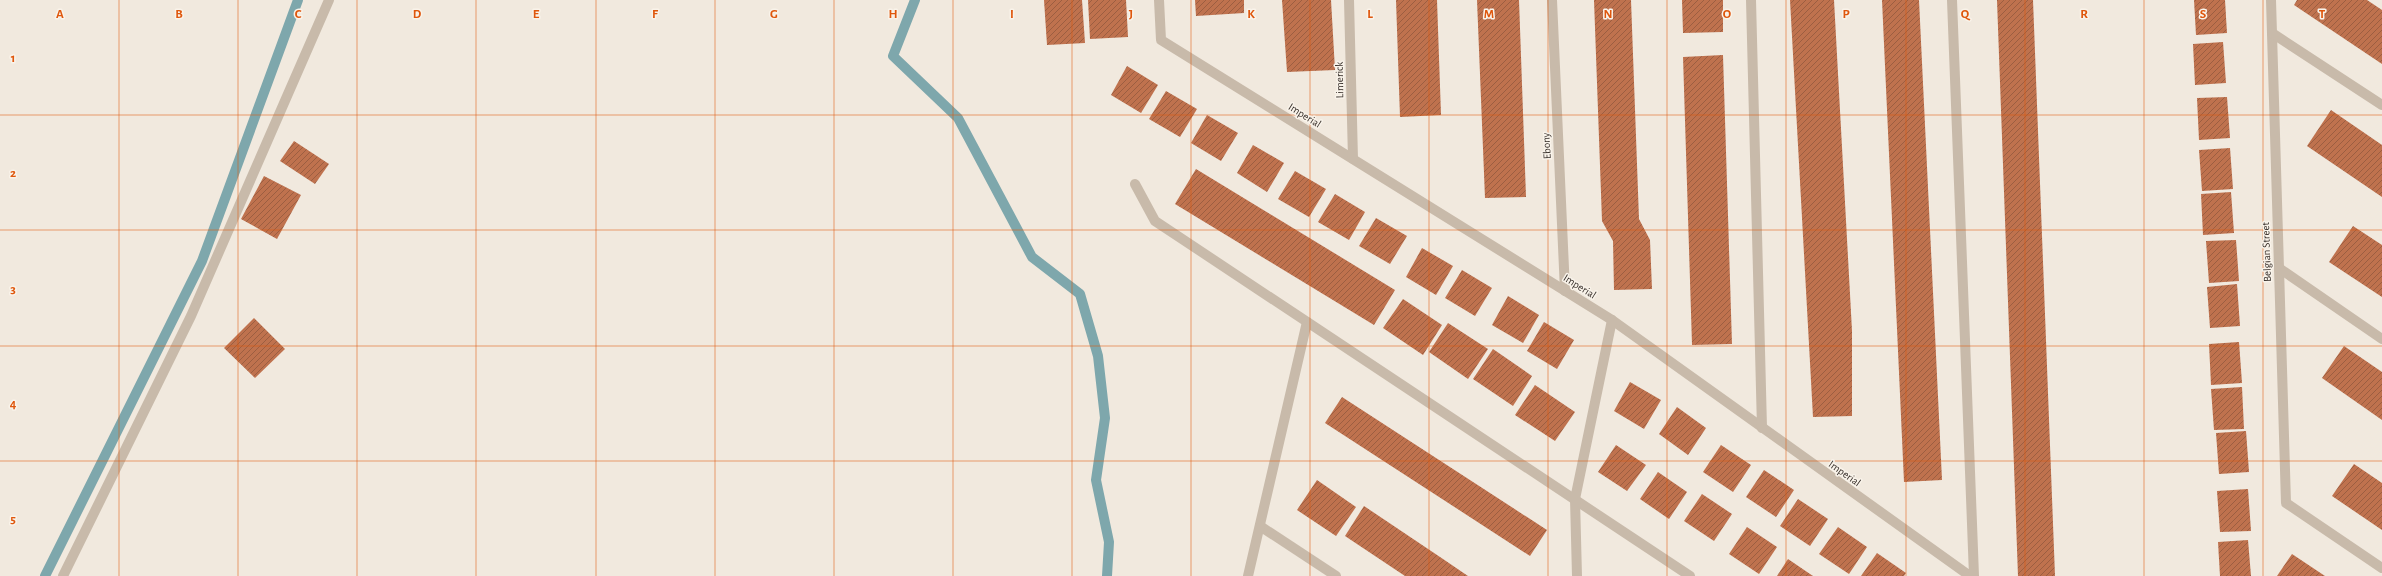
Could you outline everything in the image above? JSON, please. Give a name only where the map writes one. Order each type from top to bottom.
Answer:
[{"type":"street","points":[[63,576],[191,316],[329,0]]},
{"type":"street","name":"Imperial","points":[[1159,0],[1161,40],[1612,320],[1970,576]]},
{"type":"street","name":"Limerick","points":[[1349,0],[1353,159]]},
{"type":"street","name":"Ebony","points":[[1552,0],[1565,291]]},
{"type":"street","points":[[1751,0],[1762,428]]},
{"type":"street","points":[[1952,0],[1974,576]]},
{"type":"street","name":"Belgian Street","points":[[2271,0],[2286,503],[2382,568]]},
{"type":"street","points":[[2272,33],[2382,105]]},
{"type":"street","points":[[1135,184],[1155,221],[1690,576]]},
{"type":"street","points":[[2279,268],[2382,339]]},
{"type":"street","points":[[1577,576],[1575,499],[1612,320]]},
{"type":"street","points":[[1248,576],[1307,322]]},
{"type":"street","points":[[1260,526],[1336,576]]},
{"type":"building","points":[[1044,0],[1082,0],[1085,43],[1047,45]]},
{"type":"building","points":[[1088,0],[1126,0],[1128,37],[1090,39]]},
{"type":"building","points":[[1195,0],[1244,0],[1244,13],[1196,16]]},
{"type":"building","points":[[1282,0],[1331,0],[1335,70],[1287,72]]},
{"type":"building","points":[[1396,0],[1437,0],[1441,115],[1400,117]]},
{"type":"building","points":[[1477,0],[1519,0],[1526,197],[1485,198]]},
{"type":"building","points":[[1594,0],[1631,0],[1639,219],[1650,240],[1652,289],[1614,290],[1613,241],[1602,221]]},
{"type":"building","points":[[1682,0],[1723,0],[1723,32],[1683,33]]},
{"type":"building","points":[[1790,0],[1834,0],[1852,331],[1852,416],[1813,417]]},
{"type":"building","points":[[1882,0],[1919,0],[1942,480],[1904,482]]},
{"type":"building","points":[[1997,0],[2033,0],[2055,576],[2018,576]]},
{"type":"building","points":[[2194,0],[2225,0],[2227,33],[2196,35]]},
{"type":"building","points":[[2297,0],[2367,0],[2382,10],[2382,64],[2294,5]]},
{"type":"building","points":[[2223,42],[2226,83],[2195,85],[2193,44]]},
{"type":"building","points":[[1723,55],[1732,344],[1692,345],[1683,57]]},
{"type":"building","points":[[1127,66],[1158,85],[1141,113],[1111,95]]},
{"type":"building","points":[[1166,91],[1197,109],[1180,137],[1149,119]]},
{"type":"building","points":[[2227,97],[2230,138],[2199,140],[2197,98]]},
{"type":"building","points":[[2331,110],[2382,145],[2382,197],[2307,146]]},
{"type":"building","points":[[1207,115],[1238,133],[1221,161],[1191,143]]},
{"type":"building","points":[[294,141],[329,164],[315,184],[280,161]]},
{"type":"building","points":[[1253,145],[1284,163],[1267,192],[1237,173]]},
{"type":"building","points":[[2230,148],[2233,189],[2202,191],[2199,150]]},
{"type":"building","points":[[1196,169],[1395,290],[1374,325],[1175,204]]},
{"type":"building","points":[[1295,171],[1326,189],[1309,217],[1278,199]]},
{"type":"building","points":[[264,176],[301,195],[277,239],[241,219]]},
{"type":"building","points":[[2231,192],[2234,233],[2203,235],[2201,194]]},
{"type":"building","points":[[1335,194],[1365,212],[1349,240],[1318,222]]},
{"type":"building","points":[[1376,218],[1407,236],[1390,264],[1359,246]]},
{"type":"building","points":[[2353,226],[2382,245],[2382,297],[2329,262]]},
{"type":"building","points":[[2236,240],[2239,281],[2209,283],[2206,241]]},
{"type":"building","points":[[1422,248],[1453,266],[1436,295],[1406,277]]},
{"type":"building","points":[[1462,270],[1492,288],[1475,316],[1445,298]]},
{"type":"building","points":[[2237,284],[2240,326],[2210,328],[2207,287]]},
{"type":"building","points":[[1508,296],[1539,315],[1523,343],[1492,325]]},
{"type":"building","points":[[1403,299],[1442,325],[1423,355],[1383,328]]},
{"type":"building","points":[[254,318],[285,349],[255,378],[224,348]]},
{"type":"building","points":[[1544,322],[1574,340],[1557,369],[1527,351]]},
{"type":"building","points":[[1448,323],[1488,349],[1468,379],[1429,352]]},
{"type":"building","points":[[2239,342],[2242,383],[2211,385],[2209,344]]},
{"type":"building","points":[[2344,346],[2382,372],[2382,420],[2322,378]]},
{"type":"building","points":[[1493,349],[1532,376],[1513,406],[1473,379]]},
{"type":"building","points":[[1630,382],[1661,400],[1644,429],[1614,411]]},
{"type":"building","points":[[1535,385],[1575,412],[1555,441],[1515,415]]},
{"type":"building","points":[[2242,387],[2244,429],[2214,430],[2211,389]]},
{"type":"building","points":[[1342,397],[1547,530],[1530,556],[1325,423]]},
{"type":"building","points":[[1677,407],[1706,428],[1688,455],[1659,434]]},
{"type":"building","points":[[2246,431],[2249,472],[2219,474],[2216,433]]},
{"type":"building","points":[[1616,445],[1646,465],[1627,491],[1598,472]]},
{"type":"building","points":[[1721,445],[1751,465],[1733,492],[1703,472]]},
{"type":"building","points":[[2354,464],[2382,483],[2382,530],[2332,496]]},
{"type":"building","points":[[1764,470],[1794,490],[1776,517],[1746,497]]},
{"type":"building","points":[[1658,472],[1687,492],[1669,519],[1640,499]]},
{"type":"building","points":[[1317,480],[1356,507],[1336,536],[1297,510]]},
{"type":"building","points":[[2248,489],[2251,531],[2220,532],[2217,491]]},
{"type":"building","points":[[1702,494],[1732,514],[1714,541],[1684,521]]},
{"type":"building","points":[[1798,499],[1828,519],[1810,546],[1780,526]]},
{"type":"building","points":[[1364,506],[1468,576],[1405,576],[1345,536]]},
{"type":"building","points":[[1747,527],[1777,547],[1759,574],[1729,554]]},
{"type":"building","points":[[1838,527],[1867,547],[1849,574],[1819,554]]},
{"type":"building","points":[[2248,540],[2251,576],[2220,576],[2218,542]]},
{"type":"building","points":[[1877,553],[1906,573],[1904,576],[1861,576]]},
{"type":"building","points":[[2292,554],[2325,576],[2277,576]]},
{"type":"building","points":[[1788,559],[1813,576],[1777,576]]},
{"type":"waterway","points":[[45,576],[202,261],[298,0]]},
{"type":"waterway","points":[[915,0],[893,56],[958,118],[1032,257],[1080,294],[1098,356],[1105,418],[1096,480],[1109,542],[1107,576]]}]
